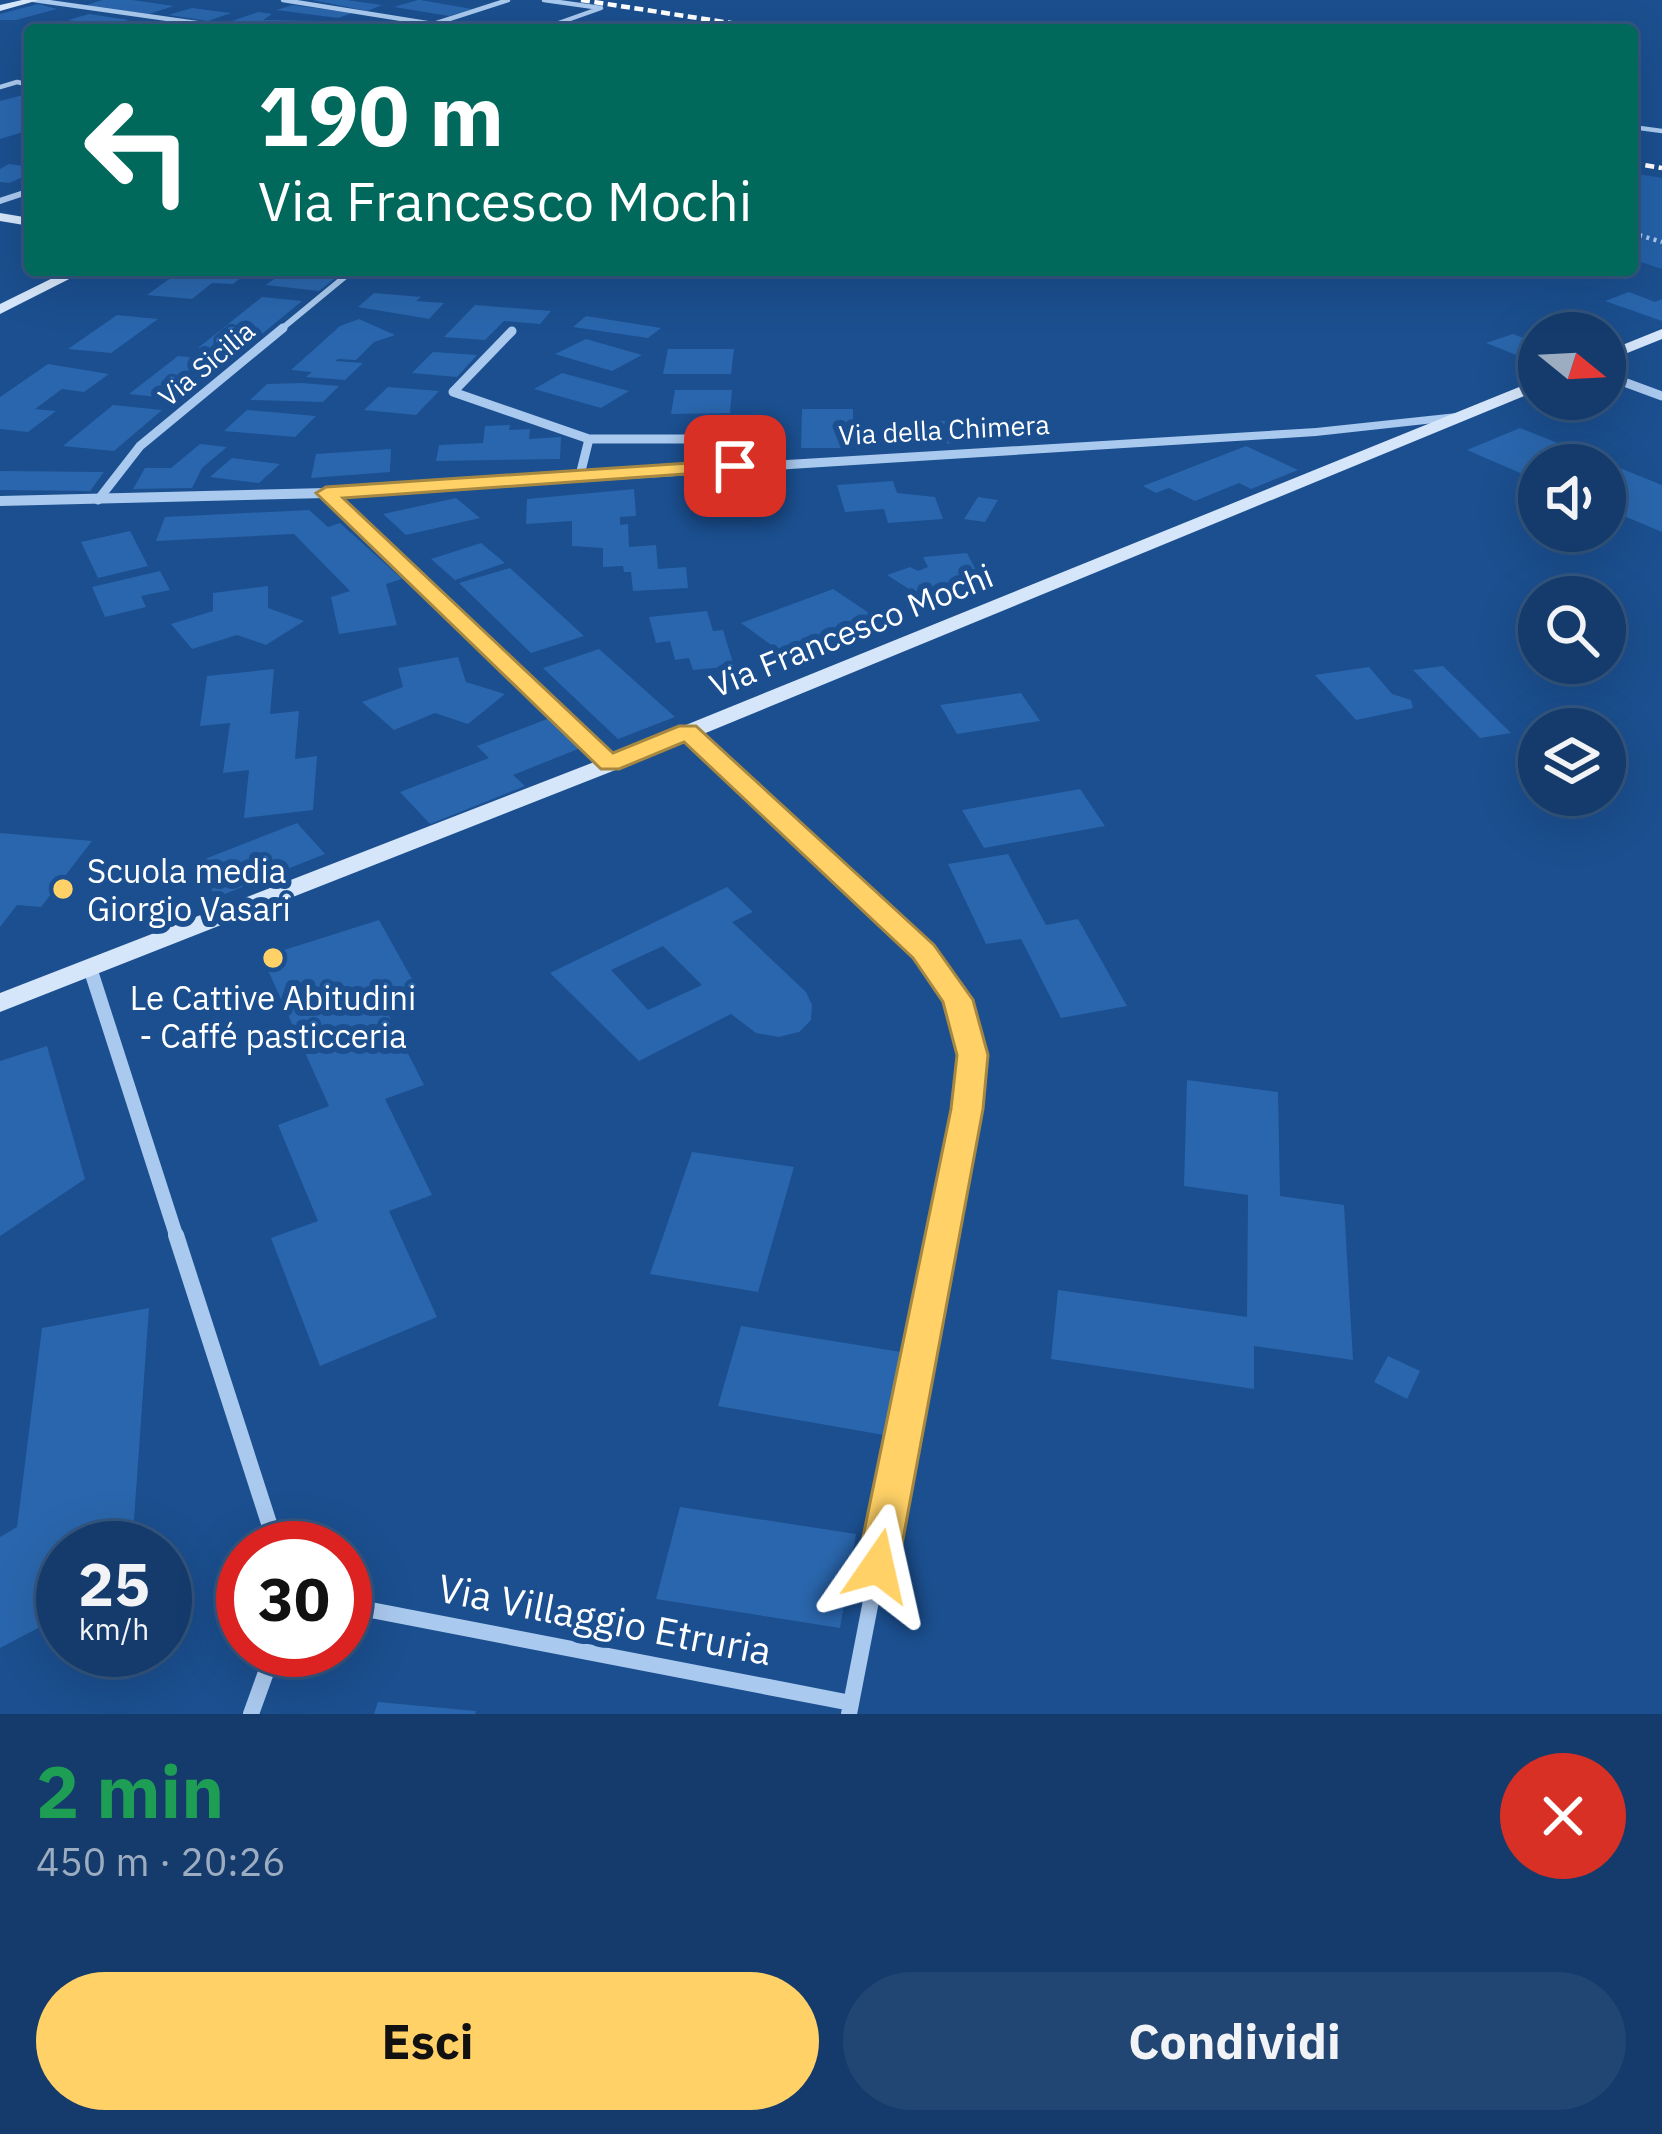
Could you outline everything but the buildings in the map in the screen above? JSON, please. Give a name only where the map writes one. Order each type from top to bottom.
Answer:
[{"type":"main road","points":[[0,8],[34,0]]},
{"type":"main road","points":[[0,310],[68,276]]},
{"type":"main road","points":[[1626,349],[1662,334]]},
{"type":"main road","name":"Via Francesco Mochi","points":[[0,1004],[610,764],[1518,392]]},
{"type":"street","points":[[34,0],[204,24]]},
{"type":"street","points":[[283,0],[433,24],[508,0]]},
{"type":"street","points":[[544,0],[601,8],[556,24]]},
{"type":"street","name":"Via Sicilia","points":[[98,500],[140,446],[347,276]]},
{"type":"street","points":[[512,331],[453,392],[589,439],[738,439],[735,466]]},
{"type":"street","points":[[1626,383],[1662,396]]},
{"type":"street","name":"Via della Chimera","points":[[0,501],[326,493],[1316,432],[1457,417]]},
{"type":"street","points":[[1316,432],[1352,443],[1362,457]]},
{"type":"street","points":[[580,475],[589,439]]},
{"type":"street","points":[[326,493],[610,764]]},
{"type":"street","name":"Via Villaggio Etruria","points":[[372,1611],[850,1708],[967,1109],[970,1038],[958,1000],[924,952],[687,731]]},
{"type":"street","points":[[91,968],[268,1521]]},
{"type":"street","points":[[251,1714],[264,1677]]},
{"type":"shaded area","points":[[1638,174],[1662,178],[1662,269],[1638,261]]},
{"type":"railway","points":[[581,0],[737,24]]},
{"type":"railway","points":[[1638,164],[1662,168]]},
{"type":"place","name":"Scuola media Giorgio Vasari","points":[[63,889]]},
{"type":"place","name":"Le Cattive Abitudini - Caffé pasticceria","points":[[273,958]]},
{"type":"route","points":[[735,466],[326,493],[610,764],[687,731],[924,952],[958,1000],[970,1038],[971,1081],[878,1566]]}]
